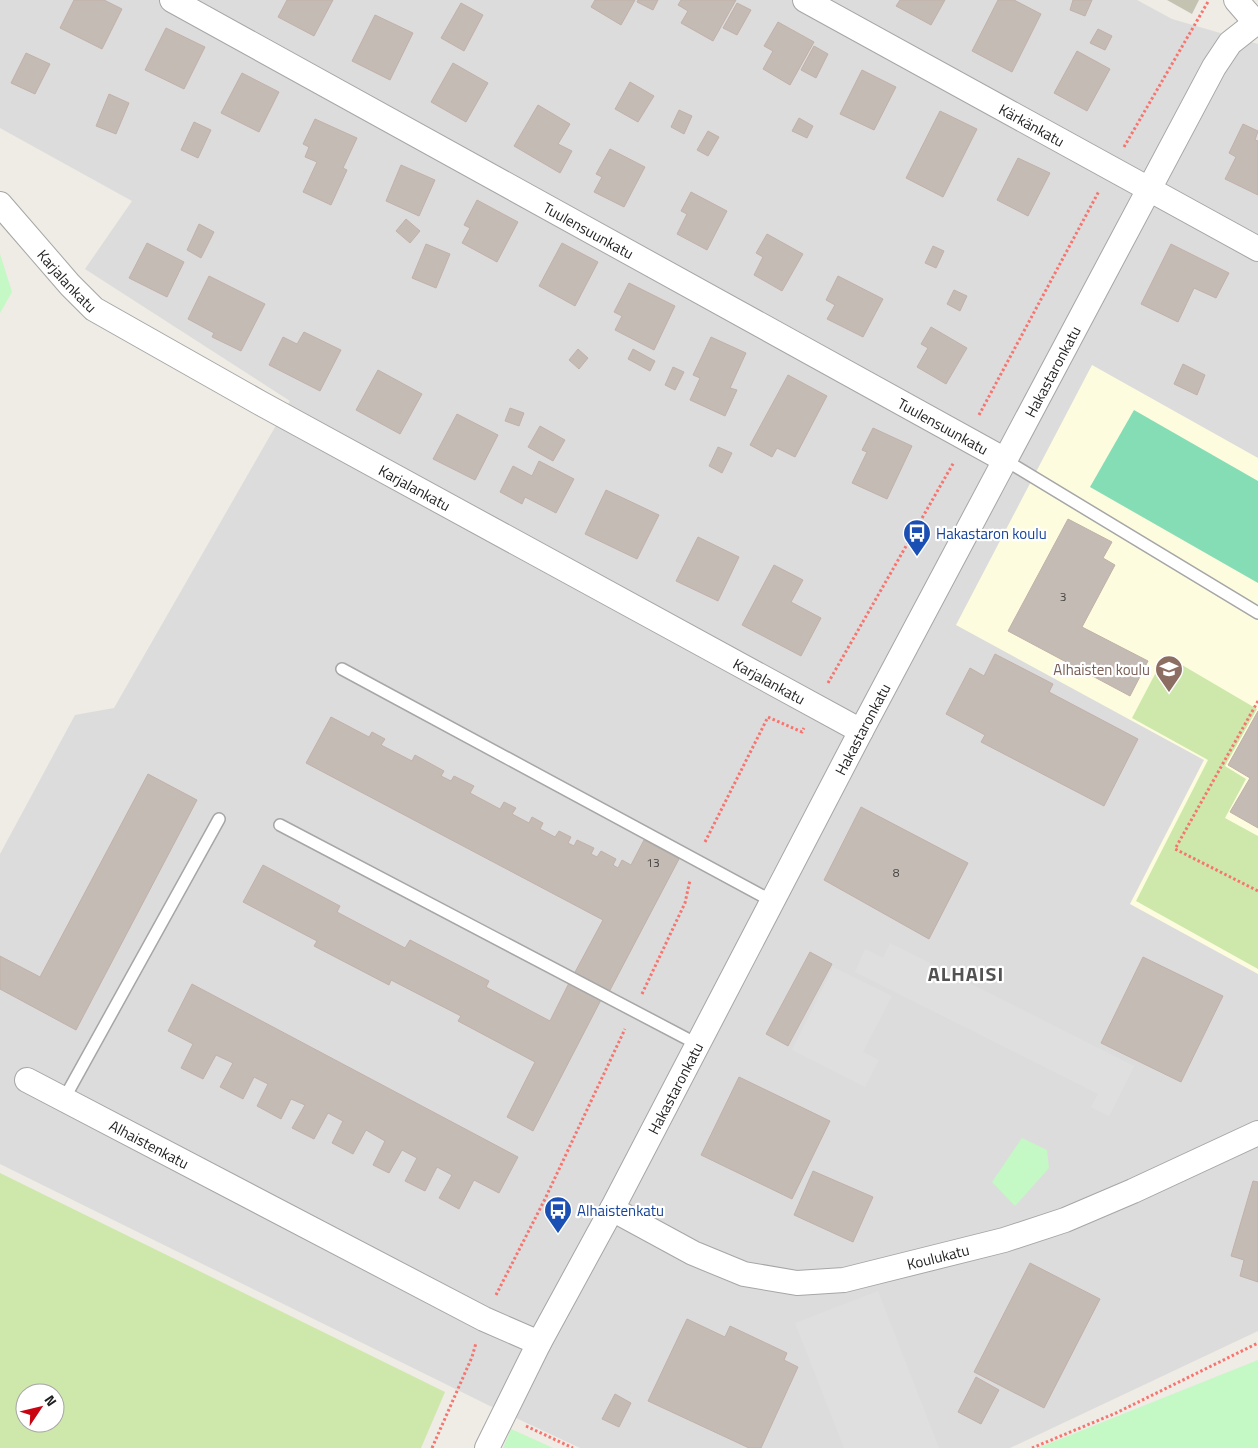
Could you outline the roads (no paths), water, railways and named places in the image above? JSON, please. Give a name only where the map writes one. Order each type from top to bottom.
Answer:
[{"type":"street","name":"Tuulensuunkatu","points":[[172,0],[1005,460]]},
{"type":"street","name":"Kärkänkatu","points":[[805,0],[1258,249]]},
{"type":"street","points":[[1236,0],[1257,22]]},
{"type":"street","name":"Hakastaronkatu","points":[[487,1448],[539,1344],[612,1209],[861,731],[1221,54],[1230,42],[1257,22]]},
{"type":"street","name":"Karjalankatu","points":[[0,204],[70,285],[94,309],[262,404],[861,731]]},
{"type":"street","name":"Alhaistenkatu","points":[[27,1080],[484,1319],[539,1344]]},
{"type":"street","name":"Koulukatu","points":[[612,1209],[693,1253],[744,1274],[797,1283],[844,1280],[1004,1240],[1065,1220],[1133,1191],[1258,1132]]},
{"type":"lane","points":[[1005,460],[1258,613]]},
{"type":"lane","points":[[342,669],[772,901]]},
{"type":"lane","points":[[64,1100],[219,819]]},
{"type":"lane","points":[[280,825],[697,1044]]},
{"type":"place","name":"Hakastaron koulu","points":[[917,557]]},
{"type":"place","name":"Alhaisten koulu","points":[[1169,693]]},
{"type":"place","name":"Alhaistenkatu","points":[[558,1234]]},
{"type":"district","name":"ALHAISI","points":[[966,973]]}]
